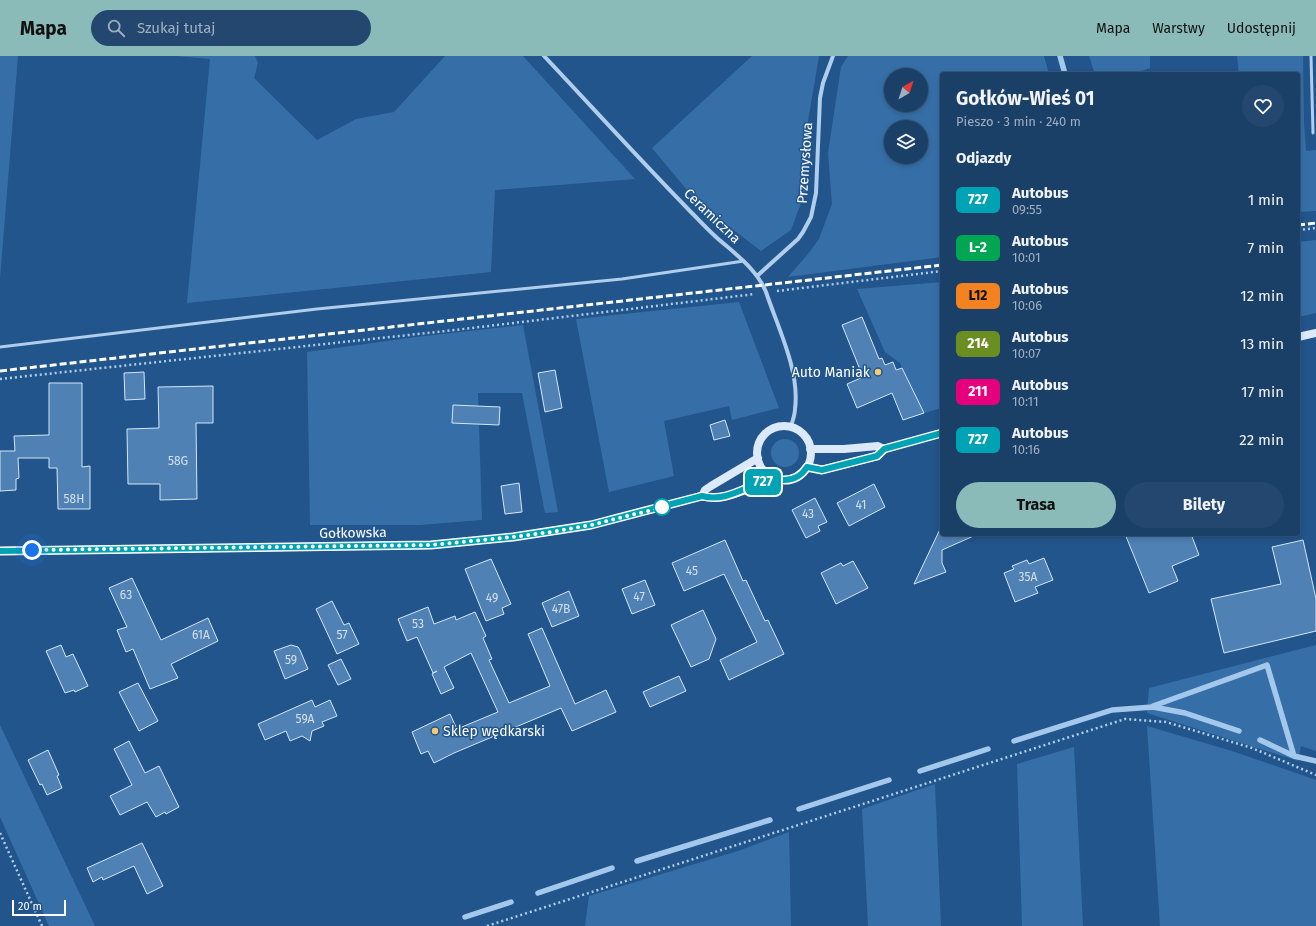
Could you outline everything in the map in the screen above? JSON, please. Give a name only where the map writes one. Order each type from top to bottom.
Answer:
[{"type":"street","name":"Ceramiczna","points":[[544,56],[683,204],[714,235],[744,261],[763,285],[785,347],[794,379],[796,390],[795,409],[791,428]]},
{"type":"street","name":"Przemysłowa","points":[[757,276],[798,239],[808,223],[813,211],[816,193],[820,98],[823,83],[833,56]]},
{"type":"street","points":[[1300,337],[1316,333]]},
{"type":"street","points":[[782,426],[799,431],[806,437],[810,449],[811,454],[807,467],[799,476],[792,479],[783,480],[766,474],[758,458],[760,441],[773,429],[782,426]]},
{"type":"street","points":[[807,467],[822,470],[877,456],[884,449],[940,434]]},
{"type":"street","points":[[810,449],[840,449],[878,446],[884,449]]},
{"type":"street","name":"Gołkowska","points":[[702,496],[705,490],[758,458]]},
{"type":"street","name":"Gołkowska","points":[[0,550],[431,545],[513,537],[591,525],[702,496],[715,498],[728,496],[774,478]]},
{"type":"lane","points":[[1311,56],[1313,133]]},
{"type":"lane","points":[[0,347],[317,309],[622,279],[744,261]]},
{"type":"path","points":[[1300,230],[1316,228]]},
{"type":"path","points":[[0,379],[455,330],[940,271]]},
{"type":"path","points":[[486,926],[1125,719],[1166,722],[1252,748],[1316,775]]},
{"type":"path","points":[[0,833],[42,926]]},
{"type":"shaded area","points":[[0,56],[18,56],[0,279]]},
{"type":"shaded area","points":[[176,56],[255,56],[258,63],[254,78],[317,140],[356,119],[394,112],[445,56],[523,56],[635,179],[495,190],[491,272],[187,303],[210,59]]},
{"type":"shaded area","points":[[752,56],[819,56],[806,133],[805,192],[791,230],[761,251],[697,202],[652,148]]},
{"type":"shaded area","points":[[848,56],[1044,56],[1048,72],[940,72],[940,257],[788,277],[819,239],[832,204],[828,153],[841,67]]},
{"type":"shaded area","points":[[1089,56],[1150,56],[1150,68],[1139,72],[1094,72]]},
{"type":"shaded area","points":[[1237,56],[1303,56],[1306,151],[1316,150],[1316,211],[1300,212],[1300,72],[1239,72]]},
{"type":"shaded area","points":[[1316,240],[1316,313],[1300,317],[1300,242]]},
{"type":"shaded area","points":[[940,282],[940,409],[924,413],[900,363],[885,352],[857,289]]},
{"type":"shaded area","points":[[739,302],[779,408],[732,420],[729,406],[664,421],[674,476],[609,492],[576,319]]},
{"type":"shaded area","points":[[523,325],[558,512],[545,513],[522,393],[478,393],[482,520],[420,525],[310,525],[307,352],[416,337]]},
{"type":"shaded area","points":[[785,439],[795,443],[799,453],[795,463],[785,467],[775,463],[771,453],[775,443]]},
{"type":"shaded area","points":[[1316,645],[1316,751],[1301,746],[1298,761],[1147,713],[1149,688]]},
{"type":"shaded area","points":[[0,725],[95,926],[49,926],[0,817]]},
{"type":"shaded area","points":[[1147,726],[1232,751],[1316,780],[1316,926],[1160,926]]},
{"type":"shaded area","points":[[1074,747],[1083,926],[1022,926],[1017,764]]},
{"type":"shaded area","points":[[935,784],[941,926],[868,926],[862,809]]},
{"type":"shaded area","points":[[789,832],[791,926],[585,926],[589,896],[738,851]]},
{"type":"building","points":[[862,317],[879,359],[882,358],[885,365],[893,362],[896,370],[902,368],[924,413],[903,420],[892,393],[857,408],[847,384],[863,377],[842,325]]},
{"type":"building","points":[[555,370],[562,408],[545,412],[538,373]]},
{"type":"building","points":[[144,372],[145,399],[125,400],[124,373]]},
{"type":"building","points":[[49,383],[82,383],[82,467],[90,466],[90,509],[58,509],[57,468],[49,468],[49,458],[18,458],[19,478],[16,479],[16,490],[0,491],[0,451],[15,451],[14,436],[49,435]]},
{"type":"building","points":[[213,386],[213,423],[196,423],[197,499],[160,500],[160,484],[128,484],[127,429],[159,428],[158,387]]},
{"type":"building","points":[[453,405],[500,407],[499,425],[452,423]]},
{"type":"building","points":[[725,420],[730,436],[714,440],[710,425]]},
{"type":"building","points":[[519,483],[522,512],[505,514],[501,486]]},
{"type":"building","points":[[874,484],[885,507],[849,526],[837,503]]},
{"type":"building","points":[[815,498],[827,522],[818,526],[820,531],[806,538],[792,510]]},
{"type":"building","points":[[940,529],[940,536],[974,536],[942,550],[942,563],[946,572],[914,584]]},
{"type":"building","points":[[1126,536],[1192,536],[1199,555],[1172,566],[1178,581],[1149,593]]},
{"type":"building","points":[[725,540],[743,581],[746,580],[765,621],[768,620],[784,654],[729,680],[720,660],[757,642],[724,574],[684,591],[672,563]]},
{"type":"building","points":[[1303,540],[1316,599],[1316,631],[1224,653],[1211,599],[1281,584],[1272,547]]},
{"type":"building","points":[[1044,558],[1053,580],[1035,587],[1038,593],[1015,602],[1004,573],[1014,569],[1012,566],[1027,560],[1029,564]]},
{"type":"building","points":[[491,559],[511,604],[502,608],[504,614],[486,621],[465,569]]},
{"type":"building","points":[[853,561],[868,588],[836,604],[821,573],[841,563],[843,566]]},
{"type":"building","points":[[132,578],[161,640],[208,618],[218,641],[171,664],[178,678],[150,689],[133,649],[126,652],[117,630],[127,627],[109,588]]},
{"type":"building","points":[[645,580],[655,605],[632,614],[622,589]]},
{"type":"building","points":[[569,591],[579,616],[552,627],[542,603]]},
{"type":"building","points":[[332,601],[344,625],[349,623],[359,644],[337,654],[316,609]]},
{"type":"building","points":[[428,607],[434,624],[455,616],[456,620],[475,612],[486,636],[483,638],[492,659],[489,660],[509,703],[550,686],[528,634],[542,628],[575,704],[606,690],[616,712],[572,731],[561,708],[454,753],[434,763],[428,751],[421,754],[412,732],[450,714],[457,729],[498,712],[471,653],[444,667],[454,688],[441,694],[432,674],[437,671],[433,673],[417,637],[407,641],[398,619]]},
{"type":"building","points":[[703,610],[716,639],[709,659],[691,667],[671,625]]},
{"type":"building","points":[[61,645],[66,657],[73,654],[88,686],[75,692],[74,690],[65,693],[46,651]]},
{"type":"building","points":[[291,645],[298,647],[308,669],[285,679],[274,651]]},
{"type":"building","points":[[341,659],[351,679],[338,685],[328,665]]},
{"type":"building","points":[[679,676],[686,691],[650,707],[643,692]]},
{"type":"building","points":[[138,683],[158,721],[139,731],[119,692]]},
{"type":"building","points":[[312,700],[315,707],[330,700],[337,716],[322,722],[324,726],[312,731],[310,741],[302,736],[290,741],[286,731],[265,740],[258,724]]},
{"type":"building","points":[[129,741],[145,773],[159,766],[179,807],[166,814],[165,812],[156,817],[147,802],[120,815],[110,796],[132,785],[114,749]]},
{"type":"building","points":[[48,750],[59,775],[57,776],[62,788],[47,795],[42,784],[40,785],[28,760]]},
{"type":"building","points":[[142,843],[163,886],[147,894],[134,866],[103,880],[102,877],[93,882],[87,868]]},
{"type":"waterway","points":[[1060,56],[1064,72]]},
{"type":"waterway","points":[[1153,706],[1267,665],[1294,756]]},
{"type":"waterway","points":[[1014,741],[1112,710],[1153,707],[1185,713],[1239,731]]},
{"type":"waterway","points":[[1260,740],[1294,756],[1316,761]]},
{"type":"waterway","points":[[920,771],[988,749]]},
{"type":"waterway","points":[[799,809],[889,780]]},
{"type":"waterway","points":[[637,861],[770,820]]},
{"type":"waterway","points":[[538,893],[612,868]]},
{"type":"waterway","points":[[465,917],[511,902]]},
{"type":"railway","points":[[1300,225],[1316,223]]},
{"type":"railway","points":[[0,371],[940,265]]},
{"type":"bus line","name":"727","points":[[0,551],[431,545],[513,537],[591,525],[702,496],[709,498],[728,496],[774,478],[783,480],[792,479],[799,476],[807,467],[822,470],[877,456],[884,449],[940,434]]},
{"type":"place","name":"Auto Maniak","points":[[878,372]]},
{"type":"place","name":"Sklep wędkarski","points":[[435,731]]},
{"type":"route","points":[[32,550],[431,545],[551,532],[591,525],[664,507],[662,507]]}]
